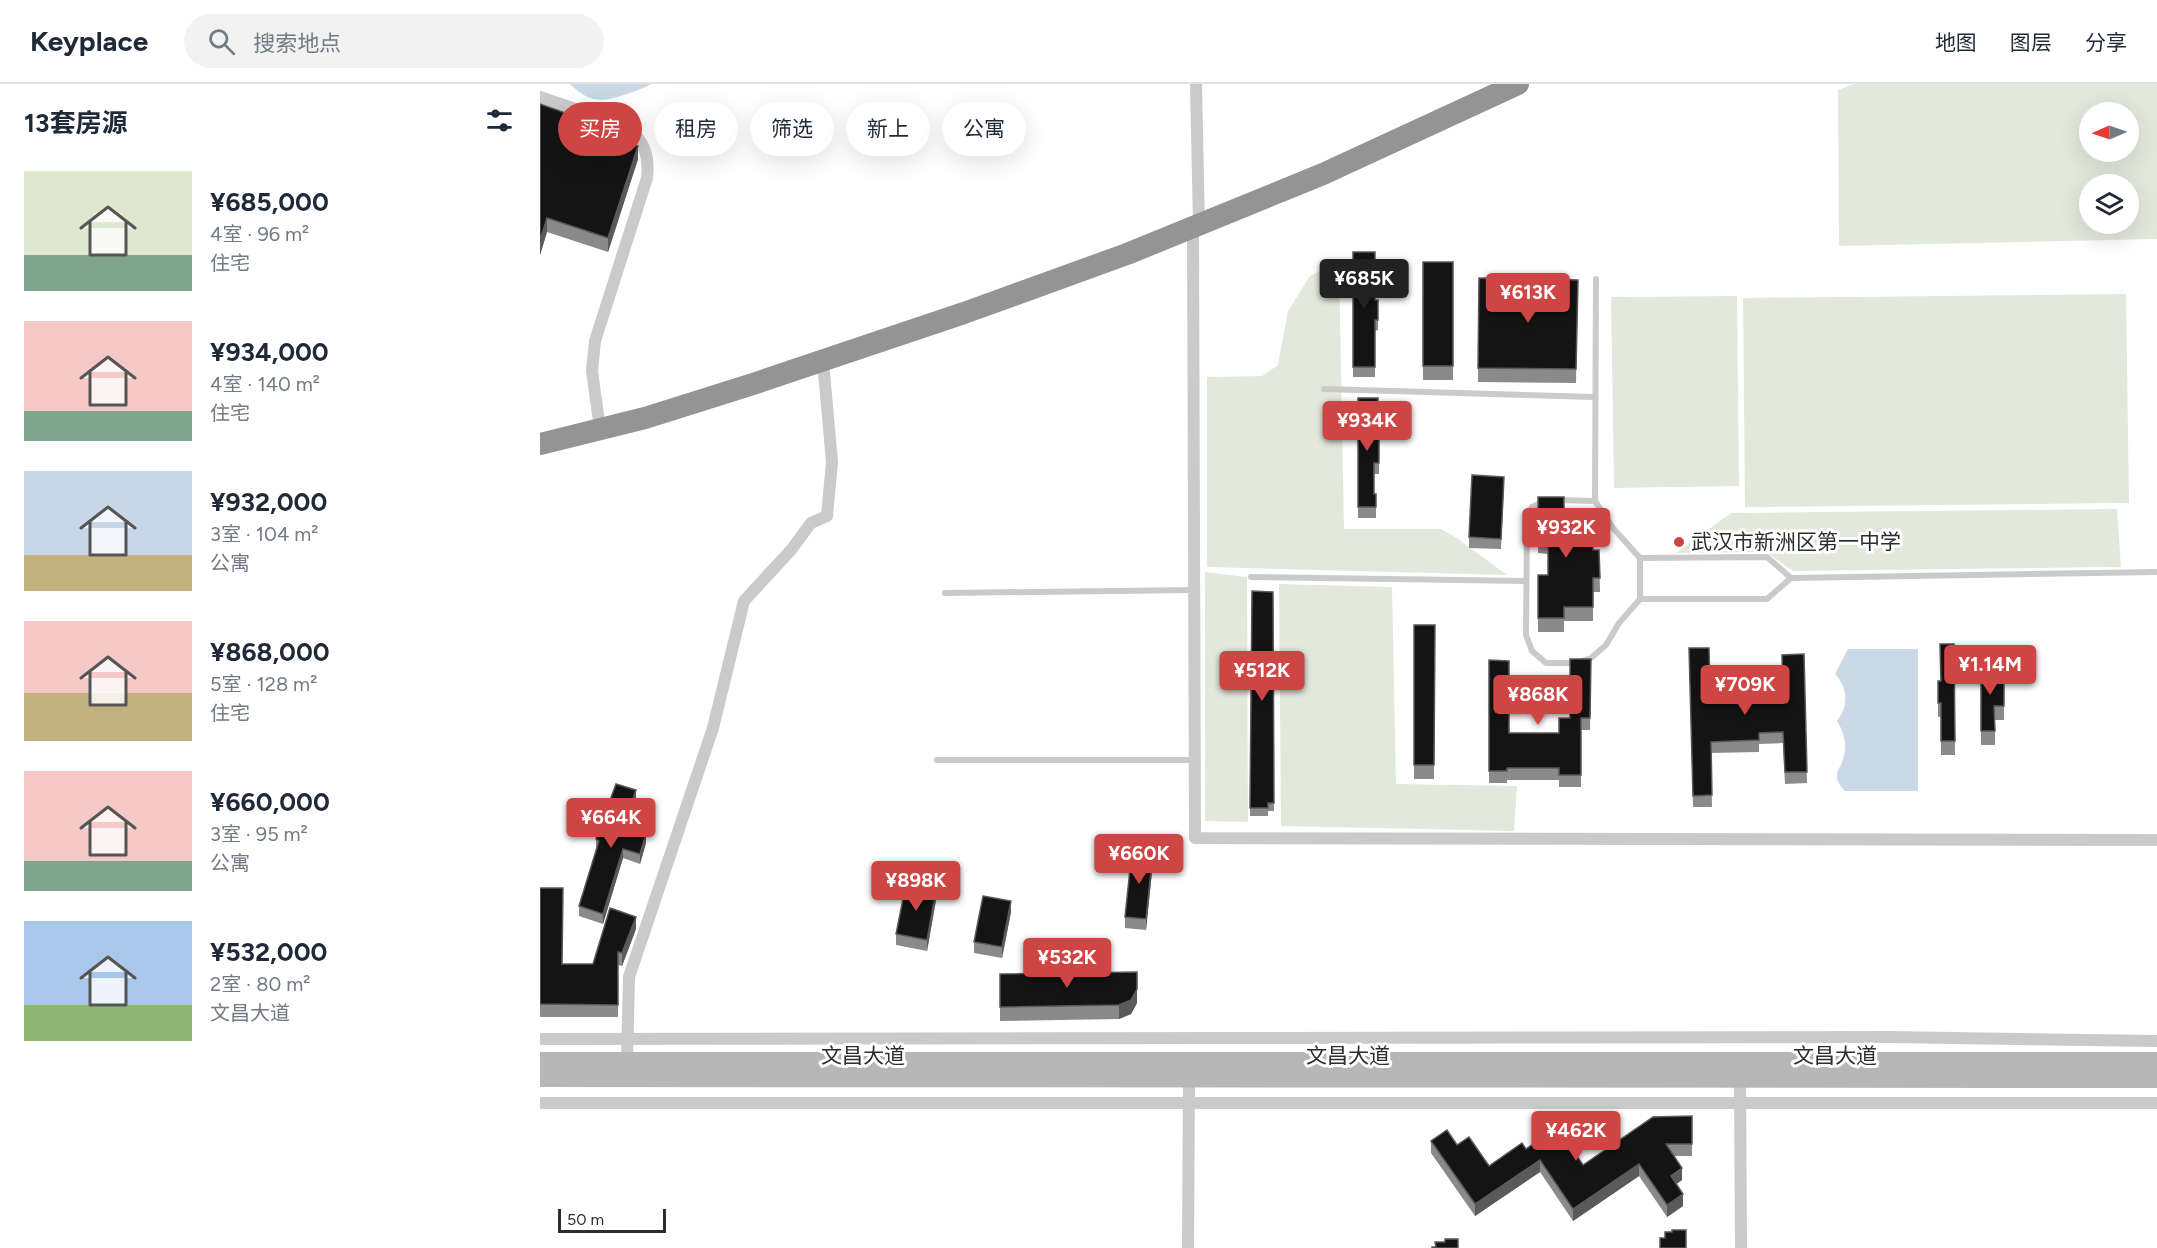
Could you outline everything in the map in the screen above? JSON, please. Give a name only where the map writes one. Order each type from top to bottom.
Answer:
[{"type":"highway","points":[[540,444],[645,418],[964,313],[1196,227],[1323,174],[1518,84]]},
{"type":"main road","name":"文昌大道","points":[[540,1061],[2157,1061]]},
{"type":"main road","name":"文昌大道","points":[[540,1078],[2157,1078]]},
{"type":"street","points":[[1196,84],[1194,590],[1196,838],[2157,840]]},
{"type":"street","points":[[540,98],[625,126],[638,138],[648,161],[647,178],[595,341],[592,371],[600,429]]},
{"type":"street","points":[[627,1061],[629,977],[713,728],[744,602],[791,550],[811,523],[827,516],[832,462],[823,361]]},
{"type":"street","points":[[540,1039],[1890,1037],[2157,1041]]},
{"type":"street","points":[[1188,1248],[1190,1078]]},
{"type":"street","points":[[1740,1078],[1741,1248]]},
{"type":"street","points":[[540,1103],[2157,1103]]},
{"type":"lane","points":[[1595,501],[1546,500],[1532,507],[1527,517],[1526,635],[1532,651],[1546,663],[1576,663],[1591,658],[1606,645],[1618,623],[1640,599],[1640,558],[1613,528],[1595,501],[1596,279]]},
{"type":"lane","points":[[1324,389],[1595,397]]},
{"type":"lane","points":[[1640,558],[1767,557],[1791,578]]},
{"type":"lane","points":[[1640,599],[1767,599],[1791,578],[2157,572]]},
{"type":"lane","points":[[1251,577],[1526,581]]},
{"type":"lane","points":[[945,592],[1194,590]]},
{"type":"lane","points":[[937,760],[1195,760]]},
{"type":"shaded area","points":[[1854,84],[2157,84],[2157,239],[1839,246],[1838,90]]},
{"type":"shaded area","points":[[1339,262],[1344,529],[1441,529],[1507,575],[1207,567],[1207,377],[1262,376],[1278,365],[1288,311],[1310,276]]},
{"type":"shaded area","points":[[2126,294],[2129,503],[1745,507],[1743,298]]},
{"type":"shaded area","points":[[1737,296],[1739,486],[1614,488],[1611,297]]},
{"type":"shaded area","points":[[2117,509],[2121,567],[1793,571],[1766,552],[1676,553],[1731,513]]},
{"type":"shaded area","points":[[1205,572],[1247,577],[1248,822],[1205,821]]},
{"type":"shaded area","points":[[1279,584],[1392,587],[1396,784],[1517,786],[1514,831],[1281,826]]},
{"type":"water","points":[[570,84],[651,84],[624,95],[601,100],[589,98]]},
{"type":"water","points":[[1848,649],[1918,649],[1918,791],[1845,791],[1838,782],[1837,773],[1844,757],[1845,746],[1844,736],[1837,721],[1844,709],[1845,691],[1835,674]]},
{"type":"building","points":[[540,104],[558,110],[558,156],[635,156],[608,238],[547,218],[540,241]]},
{"type":"building","points":[[1353,252],[1375,252],[1375,300],[1378,300],[1378,320],[1375,320],[1375,367],[1353,367]]},
{"type":"building","points":[[1423,262],[1453,262],[1453,366],[1423,366]]},
{"type":"building","points":[[1479,278],[1578,280],[1576,369],[1478,368]]},
{"type":"building","points":[[1358,398],[1378,398],[1378,412],[1374,412],[1374,439],[1379,439],[1379,463],[1374,463],[1376,507],[1358,507]]},
{"type":"building","points":[[1472,475],[1504,477],[1501,539],[1469,537]]},
{"type":"building","points":[[1538,497],[1564,497],[1564,515],[1593,515],[1593,550],[1599,550],[1600,578],[1593,578],[1593,607],[1564,607],[1564,618],[1538,618],[1538,575],[1548,575],[1548,540],[1538,539]]},
{"type":"building","points":[[1252,591],[1273,592],[1274,803],[1268,803],[1268,808],[1250,808]]},
{"type":"building","points":[[1414,625],[1435,625],[1434,765],[1414,765]]},
{"type":"building","points":[[1940,644],[1954,644],[1955,741],[1941,741],[1941,703],[1938,703],[1938,681],[1941,681]]},
{"type":"building","points":[[1689,648],[1709,648],[1710,688],[1759,687],[1760,697],[1783,696],[1782,655],[1804,654],[1807,772],[1785,772],[1783,732],[1759,733],[1759,740],[1711,742],[1712,795],[1693,796]]},
{"type":"building","points":[[1570,659],[1591,659],[1590,718],[1581,718],[1581,775],[1559,775],[1559,768],[1507,768],[1507,771],[1489,771],[1489,660],[1509,661],[1509,733],[1559,733],[1559,718],[1570,718]]},
{"type":"building","points":[[1981,661],[1994,661],[1994,681],[2004,681],[2004,706],[1994,706],[1995,731],[1981,731]]},
{"type":"building","points":[[616,784],[636,790],[624,826],[646,834],[640,854],[623,849],[603,914],[579,906],[599,841],[596,839]]},
{"type":"building","points":[[1132,850],[1153,852],[1146,919],[1125,917]]},
{"type":"building","points":[[906,884],[936,890],[927,940],[896,934]]},
{"type":"building","points":[[540,888],[563,888],[562,964],[593,964],[610,908],[636,917],[622,953],[618,952],[618,1005],[540,1004]]},
{"type":"building","points":[[983,896],[1011,901],[1002,947],[974,942]]},
{"type":"building","points":[[1137,972],[1137,989],[1131,1000],[1119,1005],[1000,1007],[1000,974]]},
{"type":"building","points":[[1692,1116],[1692,1144],[1666,1144],[1682,1168],[1671,1176],[1683,1194],[1667,1205],[1639,1164],[1573,1209],[1540,1160],[1475,1204],[1431,1141],[1447,1130],[1457,1145],[1469,1137],[1489,1166],[1522,1143],[1526,1149],[1546,1135],[1556,1149],[1567,1141],[1583,1165],[1653,1117]]},
{"type":"building","points":[[1672,1230],[1686,1230],[1686,1248],[1660,1248],[1660,1238],[1665,1238],[1665,1232],[1672,1232]]},
{"type":"building","points":[[1445,1239],[1458,1239],[1458,1248],[1432,1248],[1436,1247],[1435,1242],[1445,1242]]},
{"type":"place","name":"武汉市新洲区第一中学","points":[[1679,542]]}]
